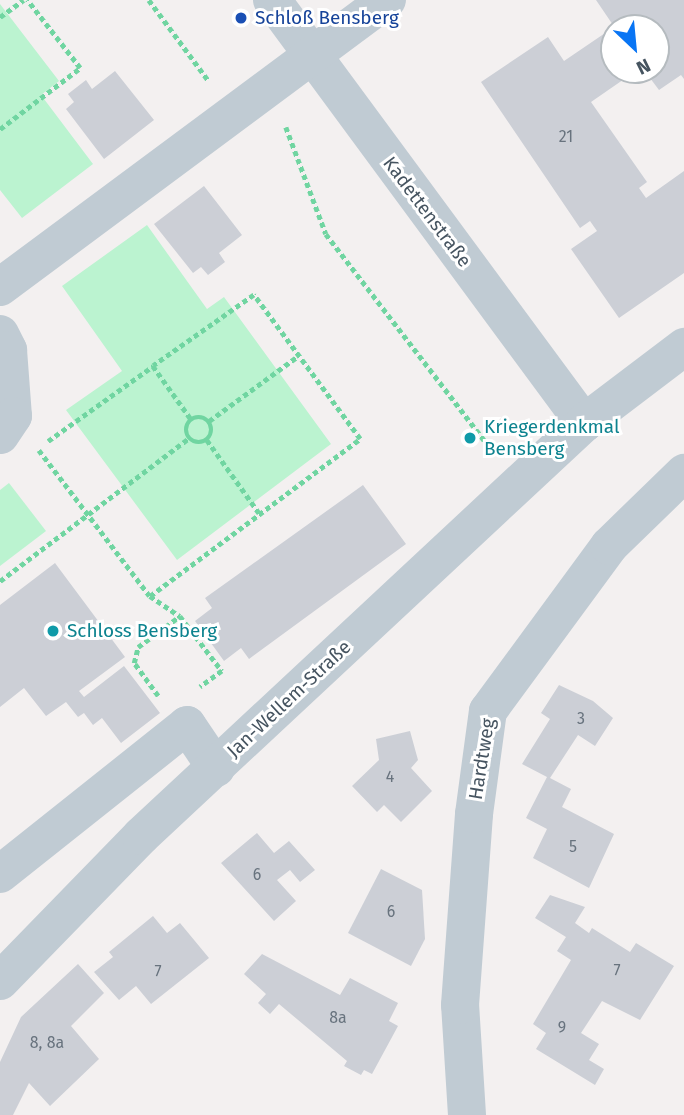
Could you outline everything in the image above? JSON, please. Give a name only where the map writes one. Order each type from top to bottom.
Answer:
[{"type":"street","name":"Kadettenstraße","points":[[272,0],[310,56],[584,423]]},
{"type":"street","points":[[0,288],[387,0]]},
{"type":"street","points":[[0,334],[8,350],[13,416],[0,435]]},
{"type":"street","name":"Jan-Wellem-Straße","points":[[0,981],[141,836],[518,484],[584,423],[684,347]]},
{"type":"street","name":"Hardtweg","points":[[467,1115],[460,1005],[474,814],[488,711],[609,547],[684,473]]},
{"type":"street","points":[[0,874],[187,726],[216,768]]},
{"type":"path","points":[[0,17],[25,0],[80,68],[0,129]]},
{"type":"path","points":[[149,0],[213,86],[233,95],[262,94],[292,138],[326,234],[518,484]]},
{"type":"path","points":[[150,596],[360,439],[254,295],[38,448],[150,596],[180,615],[222,671],[190,695]]},
{"type":"path","points":[[153,366],[191,419],[209,421],[299,356]]},
{"type":"path","points":[[189,438],[186,432],[191,419]]},
{"type":"path","points":[[206,440],[211,435],[209,421]]},
{"type":"path","points":[[0,581],[90,517],[189,438],[206,440],[259,513]]},
{"type":"path","points":[[162,701],[134,663],[138,647],[180,615]]},
{"type":"green space","points":[[0,4],[59,81],[41,95],[93,164],[22,218],[0,190]]},
{"type":"green space","points":[[147,225],[207,309],[224,297],[331,444],[177,560],[66,410],[122,371],[62,286]]},
{"type":"green space","points":[[9,483],[46,531],[0,566],[0,490]]},
{"type":"building","points":[[596,0],[684,0],[684,79],[681,75],[670,82],[670,14],[606,14]]},
{"type":"building","points":[[548,37],[564,61],[600,37],[600,84],[617,84],[591,102],[647,182],[639,188],[646,198],[684,171],[684,273],[619,318],[571,249],[597,231],[590,221],[580,228],[481,82]]},
{"type":"building","points":[[115,71],[154,120],[104,159],[66,109],[74,102],[68,94],[86,80],[92,89]]},
{"type":"building","points":[[654,84],[668,84],[659,90]]},
{"type":"building","points":[[204,186],[242,235],[219,253],[225,262],[208,275],[201,267],[193,273],[154,224]]},
{"type":"building","points":[[363,485],[406,544],[249,659],[241,648],[224,661],[195,621],[212,608],[205,598]]},
{"type":"building","name":"Schloss Bensberg","points":[[55,563],[125,657],[79,691],[84,697],[124,666],[160,713],[121,743],[102,718],[93,725],[84,713],[78,717],[66,702],[46,716],[24,688],[0,707],[0,605]]},
{"type":"building","points":[[559,685],[593,701],[613,718],[595,746],[578,735],[550,778],[571,789],[562,807],[614,834],[589,888],[533,858],[547,829],[526,818],[547,777],[522,764],[550,719],[541,713]]},
{"type":"building","points":[[410,731],[418,760],[411,768],[432,791],[401,822],[384,805],[377,812],[352,786],[379,760],[376,739]]},
{"type":"building","points":[[257,833],[274,853],[289,841],[315,870],[300,882],[290,870],[277,880],[296,901],[274,921],[221,863]]},
{"type":"building","points":[[381,869],[422,890],[425,939],[411,966],[348,933]]},
{"type":"building","points":[[550,895],[585,907],[575,923],[589,933],[592,928],[630,952],[636,943],[674,966],[640,1020],[602,1001],[581,1033],[599,1044],[589,1060],[604,1069],[595,1085],[536,1049],[546,1033],[533,1024],[571,960],[557,951],[566,937],[535,918]]},
{"type":"building","points":[[153,916],[167,933],[180,923],[209,958],[151,1004],[136,986],[119,1000],[94,972],[113,957],[109,952]]},
{"type":"building","points":[[262,954],[340,995],[350,978],[398,1003],[389,1021],[398,1026],[372,1074],[364,1070],[361,1075],[344,1066],[347,1061],[279,1004],[270,1014],[258,1003],[266,994],[244,974]]},
{"type":"building","points":[[78,964],[104,993],[71,1026],[99,1059],[50,1106],[29,1083],[13,1115],[0,1115],[0,1062],[21,1017]]},
{"type":"place","name":"Schloß Bensberg","points":[[241,18]]},
{"type":"place","name":"Kriegerdenkmal Bensberg","points":[[470,438]]},
{"type":"place","name":"Schloss Bensberg","points":[[53,631]]}]
